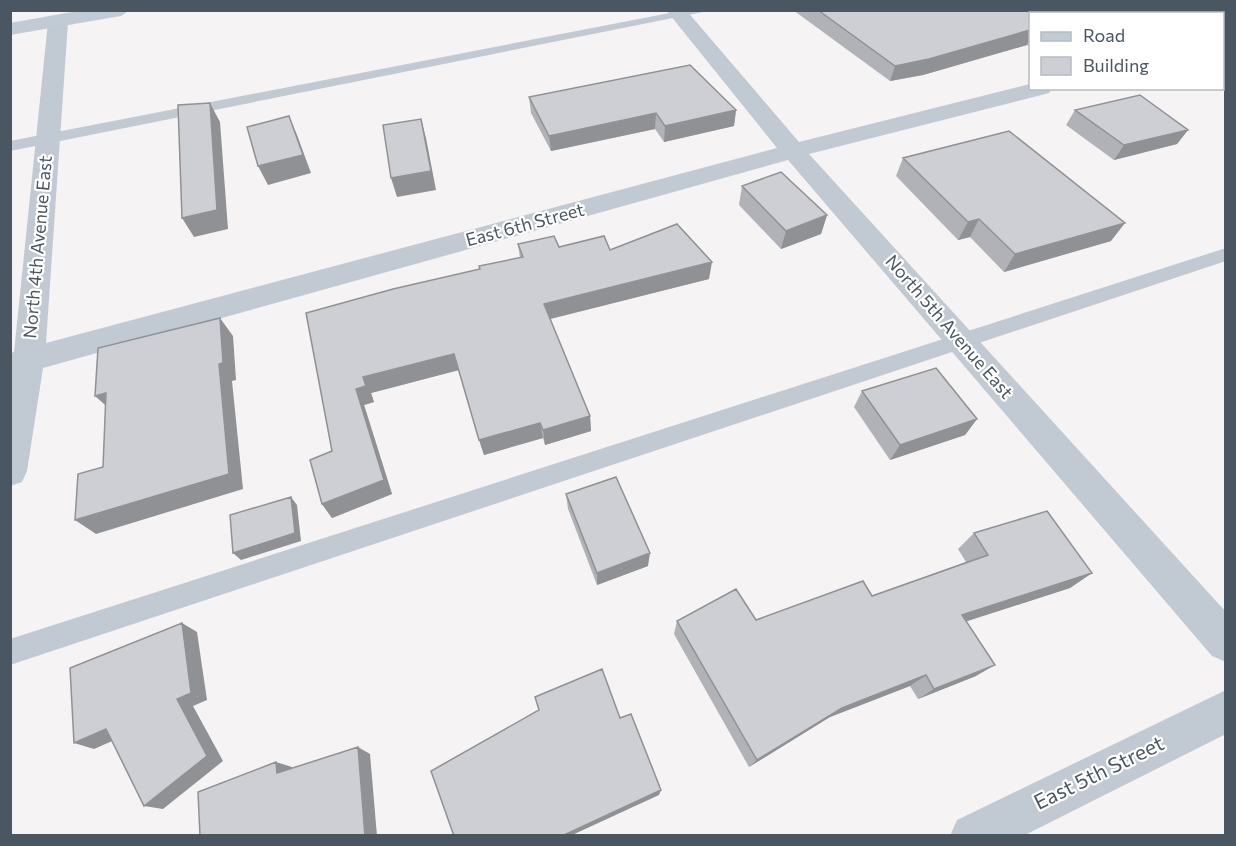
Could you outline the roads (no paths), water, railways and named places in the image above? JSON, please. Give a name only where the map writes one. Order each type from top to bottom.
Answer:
[{"type":"street","points":[[10,29],[121,10]]},
{"type":"street","name":"North 5th Avenue East","points":[[687,12],[793,151],[1226,642]]},
{"type":"street","name":"North 4th Avenue East","points":[[10,471],[58,22]]},
{"type":"street","name":"East 6th Street","points":[[20,363],[793,151],[1033,90]]},
{"type":"street","name":"East 5th Street","points":[[973,836],[1226,711]]},
{"type":"lane","points":[[10,146],[687,12]]},
{"type":"lane","points":[[10,652],[1226,254]]}]
